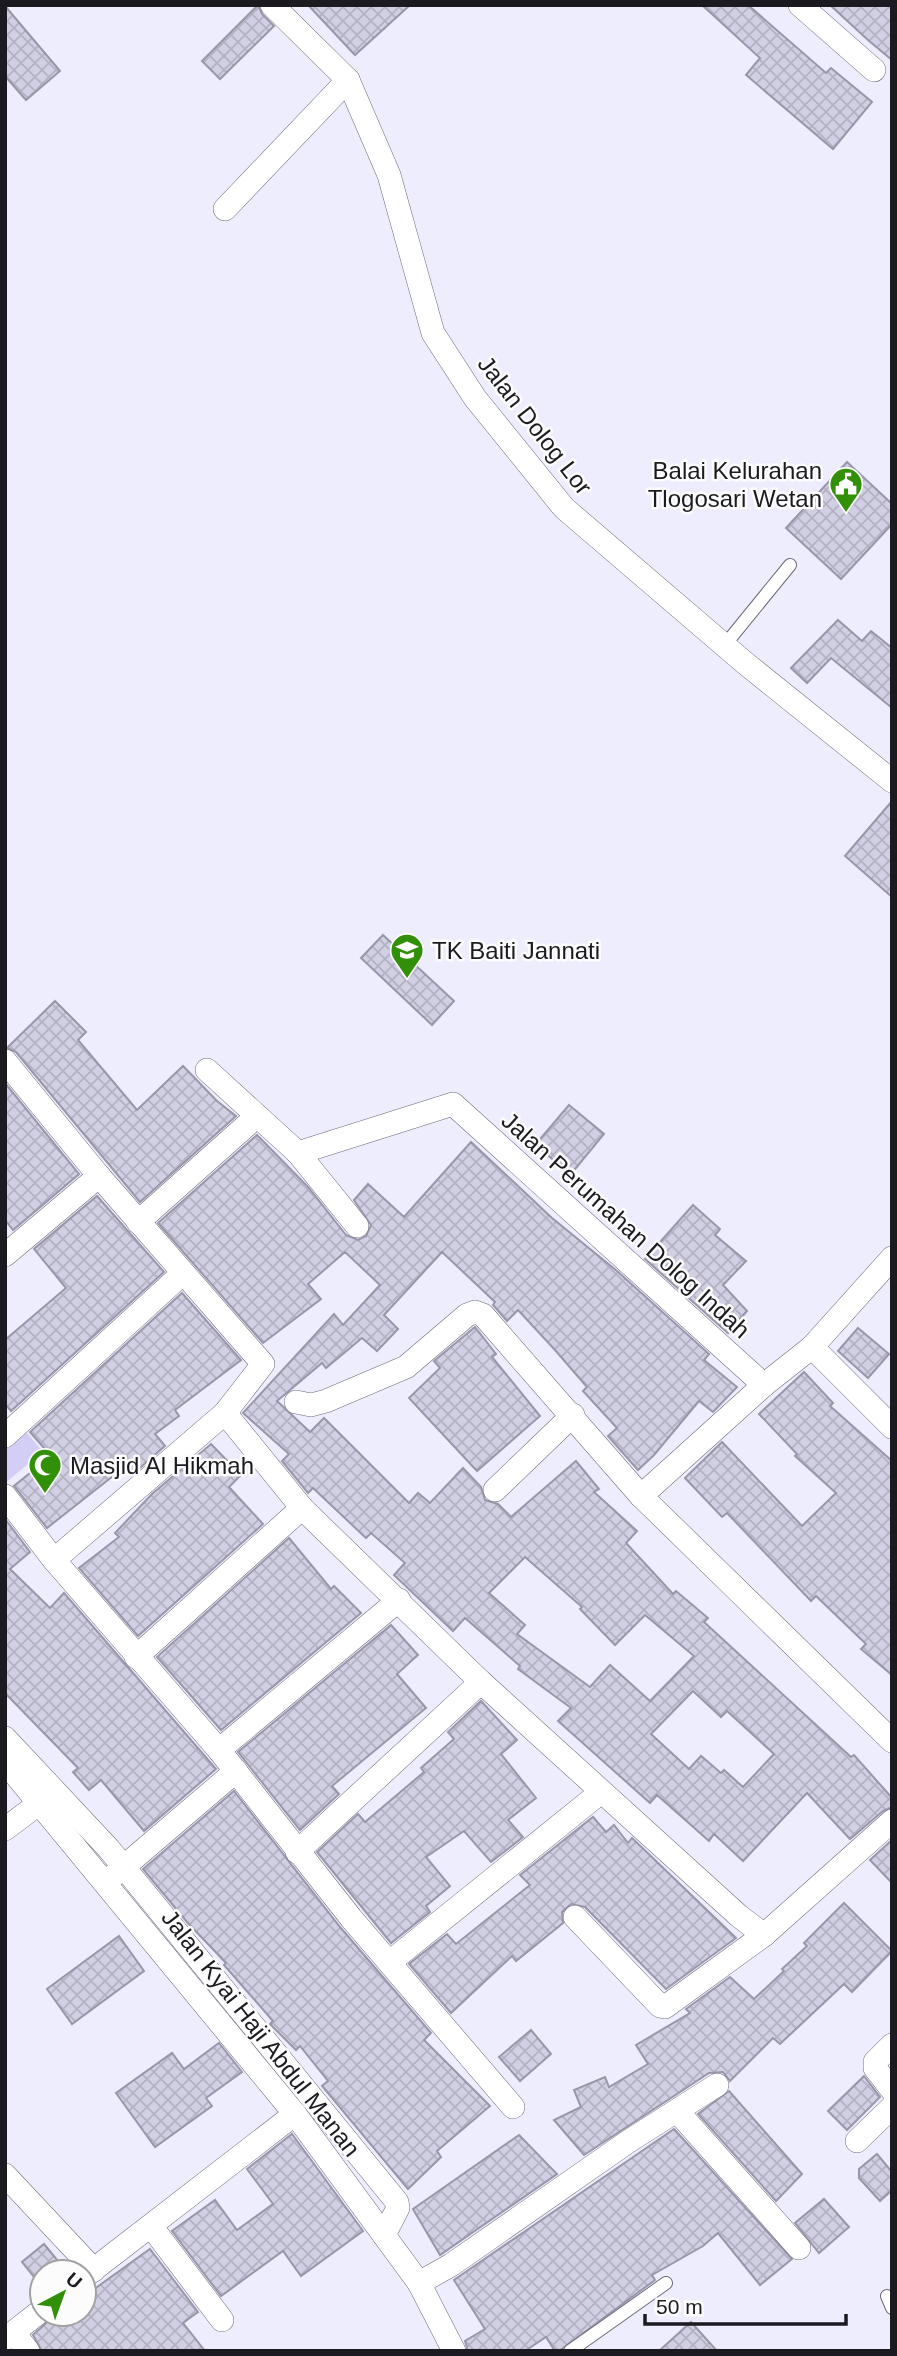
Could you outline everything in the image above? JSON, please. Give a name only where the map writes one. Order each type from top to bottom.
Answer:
[{"type":"street","name":"Jalan Dolog Lor","points":[[272,5],[348,80],[389,175],[433,333],[475,398],[564,508],[724,646],[892,781]]},
{"type":"street","points":[[800,5],[874,70]]},
{"type":"street","points":[[225,209],[348,80]]},
{"type":"street","points":[[5,1061],[99,1177],[262,1364],[225,1413],[54,1560]]},
{"type":"street","points":[[207,1070],[298,1153],[357,1226]]},
{"type":"street","name":"Jalan Perumahan Dolog Indah","points":[[298,1153],[453,1104],[764,1385]]},
{"type":"street","points":[[138,1222],[257,1116]]},
{"type":"street","points":[[5,1255],[99,1177]]},
{"type":"street","points":[[641,1496],[764,1385],[812,1347],[892,1258]]},
{"type":"street","points":[[5,1436],[183,1273]]},
{"type":"street","points":[[296,1402],[311,1405],[326,1401],[406,1367],[467,1315],[475,1312],[491,1320],[641,1496],[892,1741]]},
{"type":"street","points":[[812,1347],[892,1427]]},
{"type":"street","points":[[225,1413],[302,1508],[481,1682],[739,1916],[764,1935]]},
{"type":"street","points":[[495,1490],[573,1415]]},
{"type":"street","points":[[5,1496],[54,1560],[219,1750],[297,1852],[513,2107]]},
{"type":"street","points":[[136,1657],[302,1508]]},
{"type":"street","points":[[219,1750],[399,1600]]},
{"type":"street","points":[[297,1852],[481,1682]]},
{"type":"street","points":[[5,1738],[115,1874],[397,2202],[398,2208],[384,2235]]},
{"type":"street","name":"Jalan Kyai Haji Abdul Manan","points":[[5,1762],[115,1874],[419,2283],[454,2351]]},
{"type":"street","points":[[115,1874],[236,1771]]},
{"type":"street","points":[[390,1962],[601,1792]]},
{"type":"street","points":[[5,1829],[41,1801]]},
{"type":"street","points":[[575,1917],[660,2006],[665,2007],[764,1935],[892,1821]]},
{"type":"street","points":[[892,2045],[875,2062],[875,2068],[892,2090]]},
{"type":"street","points":[[419,2283],[452,2265],[629,2141],[717,2085]]},
{"type":"street","points":[[857,2141],[892,2106]]},
{"type":"street","points":[[678,2112],[799,2248]]},
{"type":"street","points":[[98,2267],[295,2114]]},
{"type":"street","points":[[5,2175],[76,2258]]},
{"type":"street","points":[[151,2226],[222,2320]]},
{"type":"street","points":[[16,2341],[28,2327]]},
{"type":"lane","points":[[724,646],[790,565]]},
{"type":"lane","points":[[570,2351],[666,2283]]},
{"type":"shaded area","points":[[18,1422],[43,1452],[5,1483],[5,1433]]},
{"type":"building","points":[[258,5],[262,14],[274,26],[220,79],[202,61]]},
{"type":"building","points":[[308,5],[410,5],[355,55]]},
{"type":"building","points":[[702,5],[748,5],[826,73],[831,68],[872,102],[833,149],[746,75],[760,58]]},
{"type":"building","points":[[830,5],[892,5],[892,60],[868,40]]},
{"type":"building","points":[[5,6],[60,71],[26,100],[5,76]]},
{"type":"building","name":"Balai Kelurahan Tlogosari Wetan","points":[[847,462],[892,504],[892,524],[841,579],[786,528]]},
{"type":"building","points":[[838,620],[862,641],[871,631],[892,648],[892,708],[831,658],[807,683],[791,668]]},
{"type":"building","points":[[892,801],[892,897],[845,856]]},
{"type":"building","name":"TK Baiti Jannati","points":[[383,935],[454,1001],[432,1025],[361,958]]},
{"type":"building","points":[[55,1001],[86,1032],[78,1040],[137,1110],[183,1066],[217,1101],[236,1116],[140,1202],[16,1052],[7,1048]]},
{"type":"building","points":[[5,1083],[79,1174],[13,1230],[5,1220]]},
{"type":"building","points":[[569,1105],[604,1134],[571,1174],[535,1145]]},
{"type":"building","points":[[257,1135],[308,1187],[346,1235],[358,1240],[366,1236],[371,1225],[354,1200],[368,1184],[404,1217],[471,1142],[552,1218],[617,1271],[709,1354],[704,1360],[737,1387],[713,1412],[699,1401],[638,1470],[608,1436],[617,1428],[583,1391],[587,1387],[555,1350],[518,1310],[507,1321],[493,1305],[495,1302],[442,1252],[384,1315],[398,1329],[377,1351],[362,1338],[326,1368],[322,1363],[277,1401],[310,1432],[324,1418],[409,1503],[418,1493],[430,1503],[463,1468],[481,1487],[485,1500],[498,1504],[511,1517],[576,1461],[599,1489],[594,1492],[637,1531],[626,1543],[673,1594],[676,1591],[708,1618],[704,1622],[851,1757],[854,1755],[892,1798],[892,1807],[883,1811],[850,1839],[807,1793],[743,1861],[714,1834],[709,1841],[657,1795],[650,1803],[558,1721],[571,1708],[518,1669],[520,1666],[465,1618],[453,1631],[394,1575],[405,1563],[371,1533],[366,1538],[313,1488],[308,1493],[282,1461],[289,1454],[243,1413],[334,1314],[343,1325],[380,1285],[345,1252],[308,1284],[321,1299],[263,1343],[158,1223]],"holes":[[[525,1557],[582,1607],[580,1609],[615,1645],[645,1615],[694,1656],[650,1701],[610,1665],[590,1687],[517,1634],[525,1625],[489,1593]],[[693,1691],[721,1717],[727,1711],[774,1754],[743,1787],[724,1770],[721,1773],[701,1756],[689,1769],[651,1734]]]},
{"type":"building","points":[[97,1196],[164,1272],[11,1411],[5,1404],[5,1340],[66,1288],[34,1249]]},
{"type":"building","points":[[693,1205],[720,1229],[715,1235],[746,1261],[723,1285],[747,1311],[728,1333],[645,1259]]},
{"type":"building","points":[[182,1293],[241,1360],[175,1410],[179,1416],[155,1434],[165,1446],[134,1473],[127,1465],[47,1528],[14,1486],[51,1456],[30,1432]]},
{"type":"building","points":[[475,1327],[496,1354],[492,1357],[540,1416],[477,1471],[409,1398],[440,1368],[434,1361]]},
{"type":"building","points":[[858,1328],[889,1354],[868,1378],[838,1351]]},
{"type":"building","points":[[804,1372],[833,1403],[830,1406],[892,1461],[892,1675],[861,1649],[866,1644],[816,1596],[811,1601],[727,1513],[722,1517],[685,1478],[722,1442],[802,1526],[836,1493],[795,1456],[797,1454],[759,1414]]},
{"type":"building","points":[[211,1444],[241,1475],[229,1487],[263,1524],[138,1636],[79,1568],[119,1537],[115,1533],[152,1494]]},
{"type":"building","points":[[5,1519],[30,1552],[10,1569],[50,1608],[64,1593],[216,1769],[144,1831],[101,1780],[89,1790],[73,1772],[78,1768],[5,1693]]},
{"type":"building","points":[[289,1538],[331,1589],[334,1586],[361,1613],[221,1730],[157,1657]]},
{"type":"building","points":[[391,1625],[418,1655],[397,1674],[426,1708],[332,1786],[339,1794],[300,1830],[238,1752]]},
{"type":"building","points":[[481,1701],[517,1740],[501,1754],[536,1798],[508,1820],[523,1837],[491,1862],[464,1831],[426,1857],[450,1886],[426,1906],[430,1912],[391,1943],[317,1852],[358,1814],[365,1822],[424,1772],[421,1768],[454,1739],[448,1732]]},
{"type":"building","points":[[234,1791],[340,1927],[431,2033],[424,2040],[490,2106],[437,2151],[441,2157],[408,2189],[322,2086],[328,2081],[300,2046],[296,2050],[270,2024],[273,2021],[224,1965],[226,1963],[143,1869]]},
{"type":"building","points":[[593,1817],[606,1832],[614,1825],[628,1843],[632,1838],[736,1938],[666,1989],[585,1907],[571,1904],[562,1912],[563,1923],[516,1961],[512,1956],[451,2013],[409,1964],[447,1934],[456,1944],[530,1885],[520,1875]]},
{"type":"building","points":[[892,1840],[892,1883],[870,1860]]},
{"type":"building","points":[[844,1903],[892,1951],[852,1992],[844,1984],[780,2044],[773,2038],[730,2081],[723,2072],[709,2073],[584,2155],[554,2120],[581,2107],[574,2090],[605,2077],[609,2087],[648,2064],[636,2045],[690,2013],[686,2009],[730,1977],[754,1999],[784,1971],[782,1969],[807,1946],[804,1943]]},
{"type":"building","points":[[119,1936],[144,1971],[72,2024],[47,1989]]},
{"type":"building","points":[[531,2030],[551,2054],[520,2081],[499,2057]]},
{"type":"building","points":[[219,2043],[242,2072],[206,2098],[212,2106],[155,2147],[116,2093],[172,2053],[184,2069]]},
{"type":"building","points":[[864,2076],[880,2097],[847,2130],[828,2111]]},
{"type":"building","points":[[729,2091],[802,2174],[776,2201],[698,2114]]},
{"type":"building","points":[[674,2129],[792,2259],[760,2285],[718,2233],[703,2246],[652,2275],[655,2280],[559,2351],[555,2351],[546,2337],[525,2351],[468,2351],[465,2341],[485,2329],[454,2280]]},
{"type":"building","points":[[292,2134],[363,2231],[301,2276],[283,2251],[221,2296],[172,2231],[215,2200],[237,2230],[273,2204],[247,2169]]},
{"type":"building","points":[[519,2135],[557,2174],[440,2255],[413,2209]]},
{"type":"building","points":[[877,2154],[892,2172],[892,2190],[880,2201],[859,2178],[859,2169]]},
{"type":"building","points":[[824,2199],[849,2227],[819,2253],[795,2223]]},
{"type":"building","points":[[44,2244],[56,2258],[28,2258],[28,2270],[22,2262]]},
{"type":"building","points":[[150,2249],[198,2312],[183,2323],[205,2351],[42,2351],[33,2335],[41,2328],[98,2328],[98,2286]]},
{"type":"building","points":[[691,2322],[717,2351],[659,2351]]},
{"type":"place","name":"Balai Kelurahan Tlogosari Wetan","points":[[846,514]]},
{"type":"place","name":"TK Baiti Jannati","points":[[407,980]]},
{"type":"place","name":"Masjid Al Hikmah","points":[[45,1495]]}]
